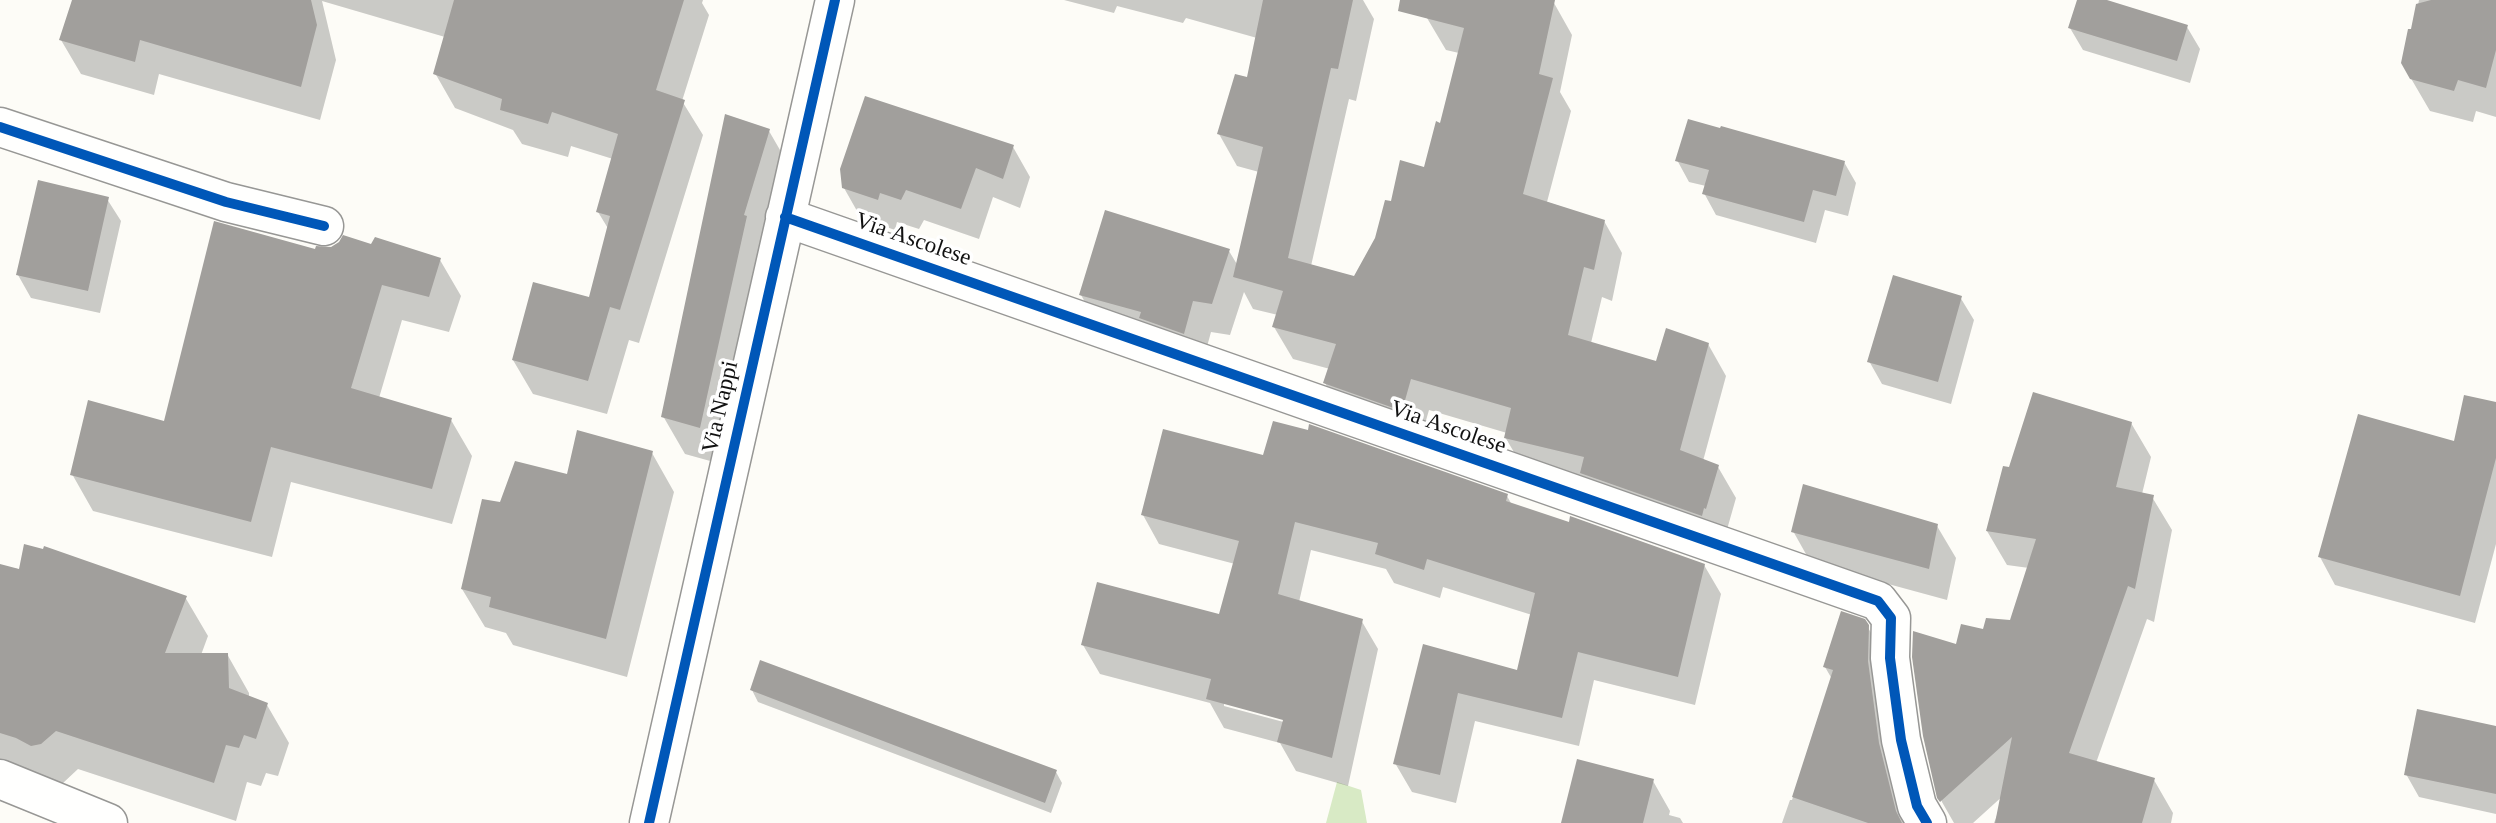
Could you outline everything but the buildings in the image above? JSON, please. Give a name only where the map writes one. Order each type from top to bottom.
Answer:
[{"type":"street","name":"Via Nappi","points":[[649,823],[835,0]]},
{"type":"street","points":[[0,127],[226,202],[324,226]]},
{"type":"street","name":"Via Ascolese","points":[[785,218],[1878,601],[1891,618],[1890,658],[1901,740],[1917,806],[1927,823]]},
{"type":"street","points":[[0,779],[108,823]]},
{"type":"green space","points":[[1337,782],[1361,790],[1367,823],[1326,823]]},
{"type":"cycle path","points":[[649,823],[835,0]]},
{"type":"cycle path","points":[[0,127],[226,202],[324,226]]},
{"type":"cycle path","points":[[785,217],[1878,601],[1891,618],[1890,658],[1901,740],[1917,806],[1927,823]]}]
